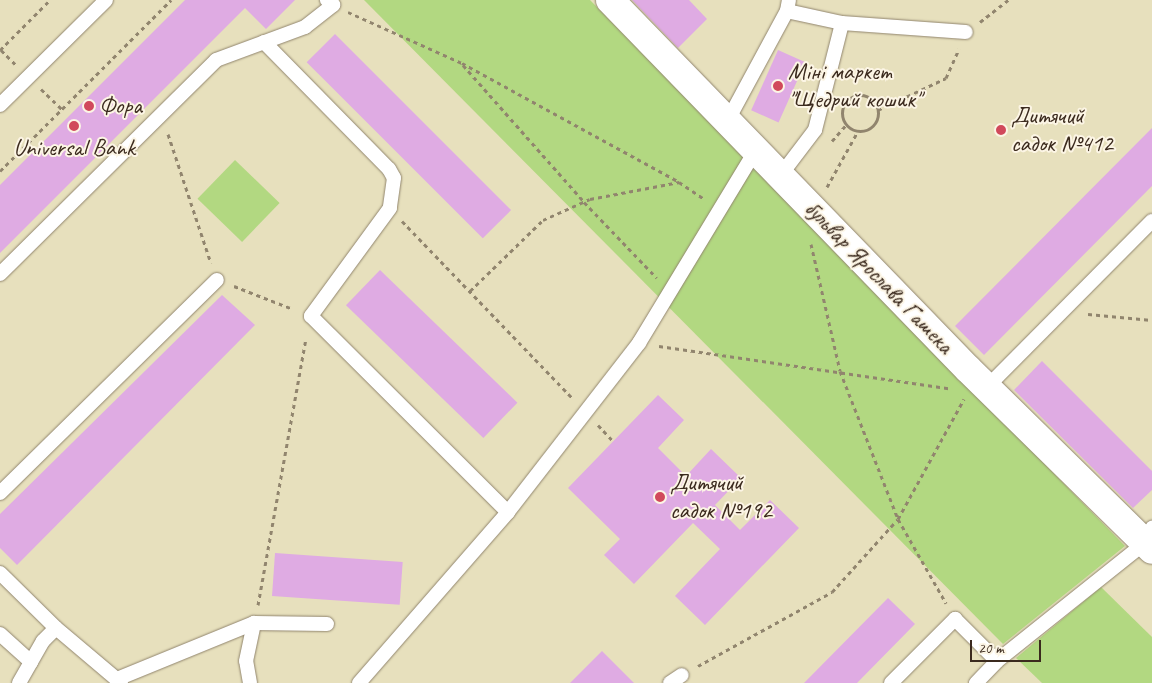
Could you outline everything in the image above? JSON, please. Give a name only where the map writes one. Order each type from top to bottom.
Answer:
[{"type":"street","name":"бульвар Ярослава Гашека","points":[[610,0],[728,120],[780,176],[811,223],[977,385],[1150,541]]},
{"type":"lane","points":[[0,106],[106,0]]},
{"type":"lane","points":[[0,274],[216,60],[305,27],[330,3]]},
{"type":"lane","points":[[728,120],[788,6],[842,23],[966,32]]},
{"type":"lane","points":[[780,176],[815,130],[842,23]]},
{"type":"lane","points":[[264,42],[392,173],[390,208],[310,316],[508,512]]},
{"type":"lane","points":[[359,683],[508,512],[639,343],[756,150]]},
{"type":"lane","points":[[977,385],[1049,327],[1152,221]]},
{"type":"lane","points":[[0,493],[217,280]]},
{"type":"lane","points":[[976,683],[997,661],[1150,541]]},
{"type":"lane","points":[[0,573],[56,628],[119,681],[254,623],[327,624]]},
{"type":"lane","points":[[891,683],[955,619],[997,661]]},
{"type":"lane","points":[[250,683],[246,661],[254,623]]},
{"type":"lane","points":[[19,683],[43,641],[56,628]]},
{"type":"lane","points":[[0,634],[31,662]]},
{"type":"lane","points":[[670,683],[682,675]]},
{"type":"path","points":[[0,50],[50,0]]},
{"type":"path","points":[[0,171],[171,0]]},
{"type":"path","points":[[955,619],[898,519],[840,371],[811,223],[858,131],[874,125],[878,110],[946,78],[966,32],[1008,0]]},
{"type":"path","points":[[330,3],[462,63],[679,182],[719,209]]},
{"type":"path","points":[[462,63],[584,202],[670,292]]},
{"type":"path","points":[[858,131],[844,122],[842,110],[846,101],[857,95],[866,96],[878,110]]},
{"type":"path","points":[[161,114],[217,280],[310,316],[254,623]]},
{"type":"path","points":[[470,291],[544,220],[584,202],[679,182]]},
{"type":"path","points":[[390,208],[613,441]]},
{"type":"path","points":[[1049,327],[1089,313],[1152,320]]},
{"type":"path","points":[[639,343],[840,371],[977,385],[898,519],[832,592],[682,675]]},
{"type":"green space","points":[[364,0],[590,0],[1125,546],[1003,644]]},
{"type":"green space","points":[[235,160],[280,203],[242,242],[197,199]]},
{"type":"green space","points":[[1101,587],[1152,637],[1152,683],[1042,683],[1016,658]]},
{"type":"building","points":[[185,0],[295,0],[266,29],[245,8],[0,253],[0,185]]},
{"type":"building","points":[[632,0],[689,0],[707,19],[678,48]]},
{"type":"building","points":[[335,34],[511,210],[483,238],[307,62]]},
{"type":"building","name":"Міні маркет \"Щедрий кошик\"","points":[[778,50],[805,62],[779,122],[751,110]]},
{"type":"building","points":[[1152,128],[1152,186],[984,355],[955,326]]},
{"type":"building","points":[[380,270],[517,403],[483,438],[346,305]]},
{"type":"building","points":[[222,295],[255,325],[17,565],[0,548],[0,514]]},
{"type":"building","points":[[1042,361],[1152,471],[1152,490],[1133,508],[1014,390]]},
{"type":"building","points":[[658,395],[684,420],[658,448],[686,476],[711,449],[741,478],[715,505],[740,530],[770,500],[799,528],[705,625],[675,596],[720,549],[693,523],[634,584],[604,555],[620,539],[568,488]]},
{"type":"building","points":[[275,553],[403,562],[400,605],[272,596]]},
{"type":"building","points":[[888,598],[915,624],[857,683],[804,683]]},
{"type":"building","points":[[602,651],[634,683],[570,683]]},
{"type":"place","name":"Міні маркет \"Щедрий кошик\"","points":[[778,86]]},
{"type":"place","name":"Фора","points":[[89,106]]},
{"type":"place","name":"Universal Bank","points":[[74,126]]},
{"type":"place","name":"Дитячий садок №412","points":[[1001,130]]},
{"type":"place","name":"Дитячий садок №192","points":[[660,497]]}]
